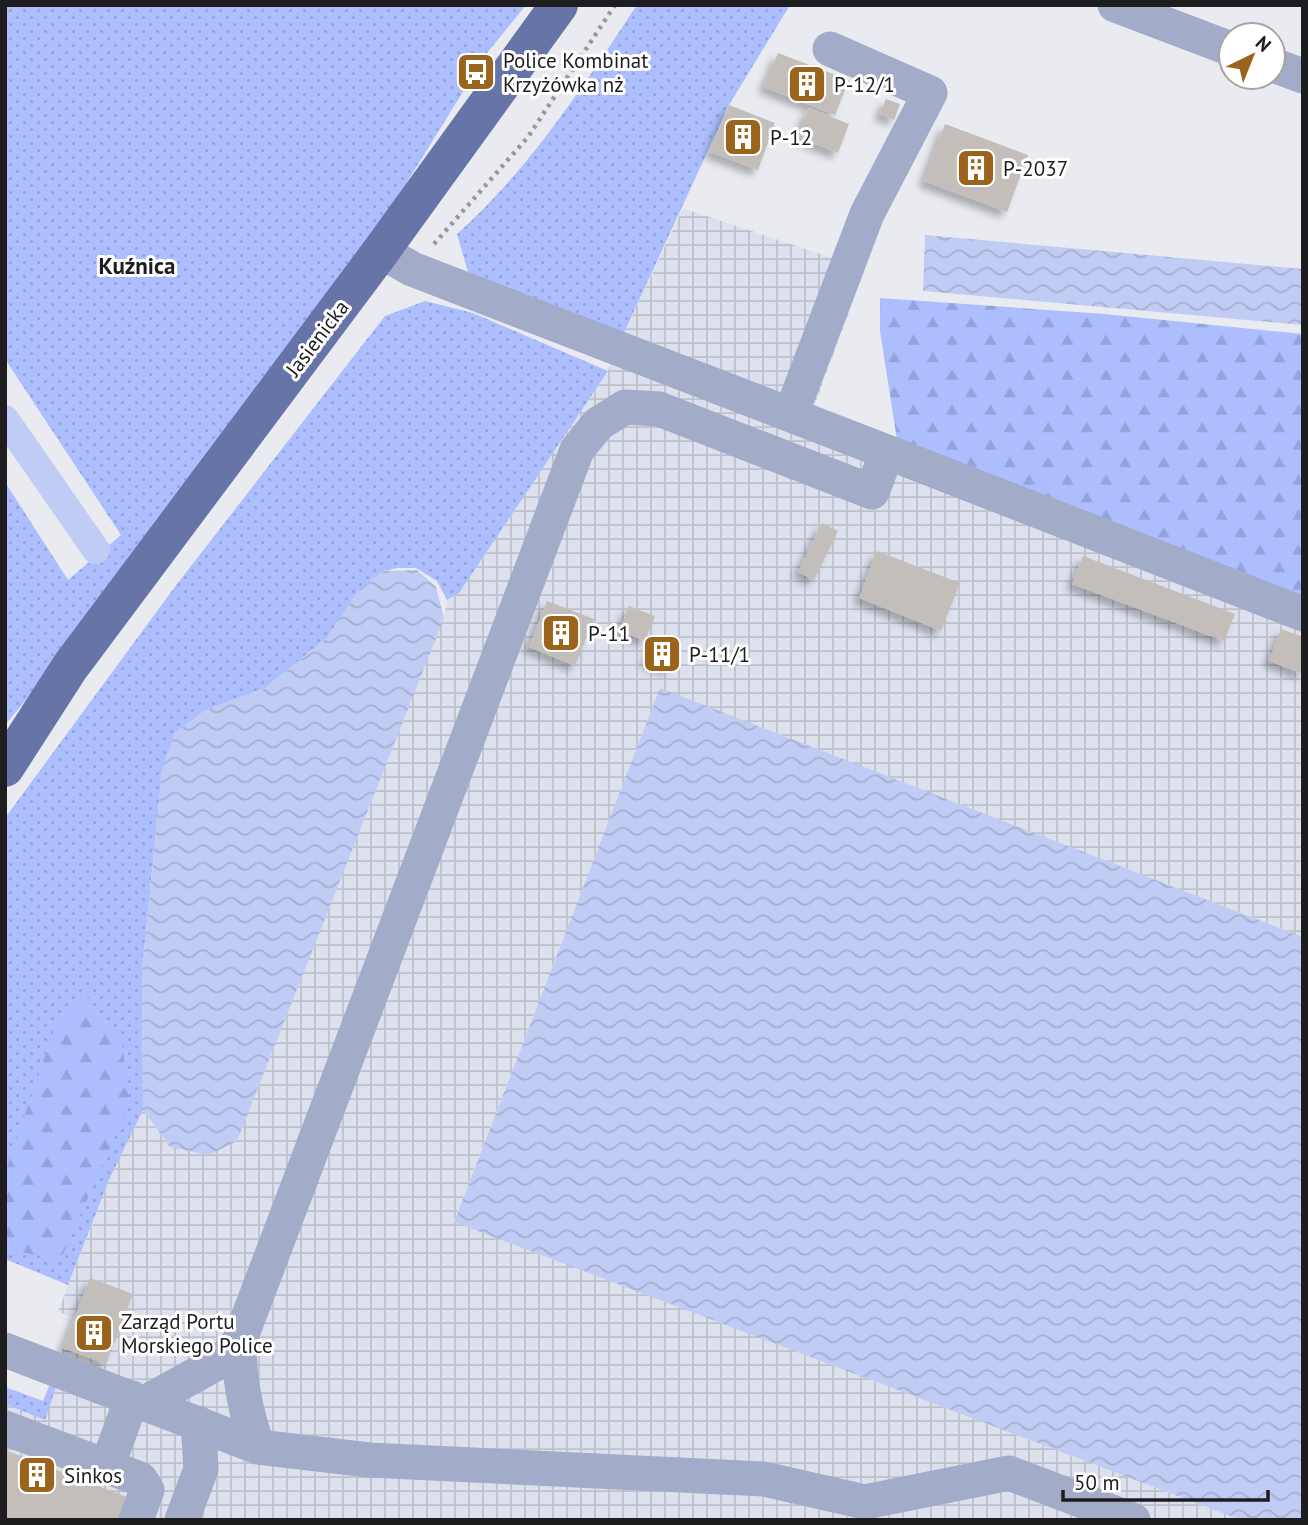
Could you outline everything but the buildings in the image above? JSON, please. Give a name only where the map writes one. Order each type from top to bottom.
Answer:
[{"type":"main road","name":"Jasienicka","points":[[5,740],[70,667],[396,260],[559,5]]},
{"type":"main road","name":"Jasienicka","points":[[5,768],[70,667]]},
{"type":"lane","points":[[1115,5],[1217,44]]},
{"type":"lane","points":[[791,414],[867,215],[930,93],[830,49]]},
{"type":"lane","points":[[396,260],[1303,614]]},
{"type":"lane","points":[[107,1467],[139,1400],[224,1359],[239,1342],[577,450],[598,424],[625,407],[659,409],[872,492],[887,452]]},
{"type":"lane","points":[[239,1342],[242,1394],[258,1447]]},
{"type":"lane","points":[[5,1350],[258,1447],[369,1460],[764,1479],[865,1502],[1009,1473],[1133,1520]]},
{"type":"lane","points":[[182,1520],[201,1469],[198,1423]]},
{"type":"lane","points":[[5,1428],[139,1479],[147,1490],[136,1520]]},
{"type":"path","points":[[396,260],[528,137],[615,5]]},
{"type":"shaded area","points":[[683,208],[865,269],[814,407],[1303,601],[1303,937],[660,689],[454,1221],[1241,1520],[5,1520],[5,1404],[44,1419],[57,1384],[63,1348],[75,1318],[58,1312],[109,1180],[143,1110],[170,1147],[444,618],[447,600],[459,593],[608,371]]},
{"type":"green space","points":[[5,5],[526,5],[487,53],[391,208],[48,674],[5,725],[5,482],[68,580],[121,535],[5,359]]},
{"type":"green space","points":[[637,5],[790,5],[729,105],[623,335],[468,272],[457,234],[532,155],[576,96]]},
{"type":"green space","points":[[880,298],[1104,314],[1303,334],[1303,601],[897,440],[880,331]]},
{"type":"green space","points":[[425,301],[473,313],[608,371],[459,593],[447,600],[437,581],[416,568],[384,571],[360,588],[327,638],[265,688],[206,710],[175,733],[162,771],[142,971],[143,1110],[109,1180],[68,1285],[5,1259],[5,818],[174,588],[385,316]]},
{"type":"green space","points":[[85,994],[122,1041],[129,1104],[60,1261],[5,1248],[5,1173],[55,1027]]},
{"type":"green space","points":[[51,1381],[57,1384],[45,1420],[5,1404],[5,1387],[43,1401]]},
{"type":"water","points":[[925,235],[1303,269],[1303,325],[923,291]]},
{"type":"water","points":[[417,570],[436,587],[444,618],[237,1141],[209,1155],[170,1147],[143,1110],[142,971],[162,771],[175,733],[206,710],[265,688],[327,638],[360,588],[384,571]]},
{"type":"water","points":[[660,688],[1303,937],[1303,1520],[1241,1520],[454,1222]]},
{"type":"waterway","points":[[5,419],[96,550]]},
{"type":"place","name":"Police Kombinat Krzyżówka nż","points":[[476,72]]},
{"type":"place","name":"P-12/1","points":[[807,84]]},
{"type":"place","name":"P-12","points":[[743,137]]},
{"type":"place","name":"P-2037","points":[[976,168]]},
{"type":"place","name":"P-11","points":[[561,633]]},
{"type":"place","name":"P-11/1","points":[[662,654]]},
{"type":"place","name":"Zarząd Portu Morskiego Police","points":[[94,1333]]},
{"type":"place","name":"Sinkos","points":[[37,1475]]},
{"type":"district","name":"Kuźnica","points":[[137,265]]}]
